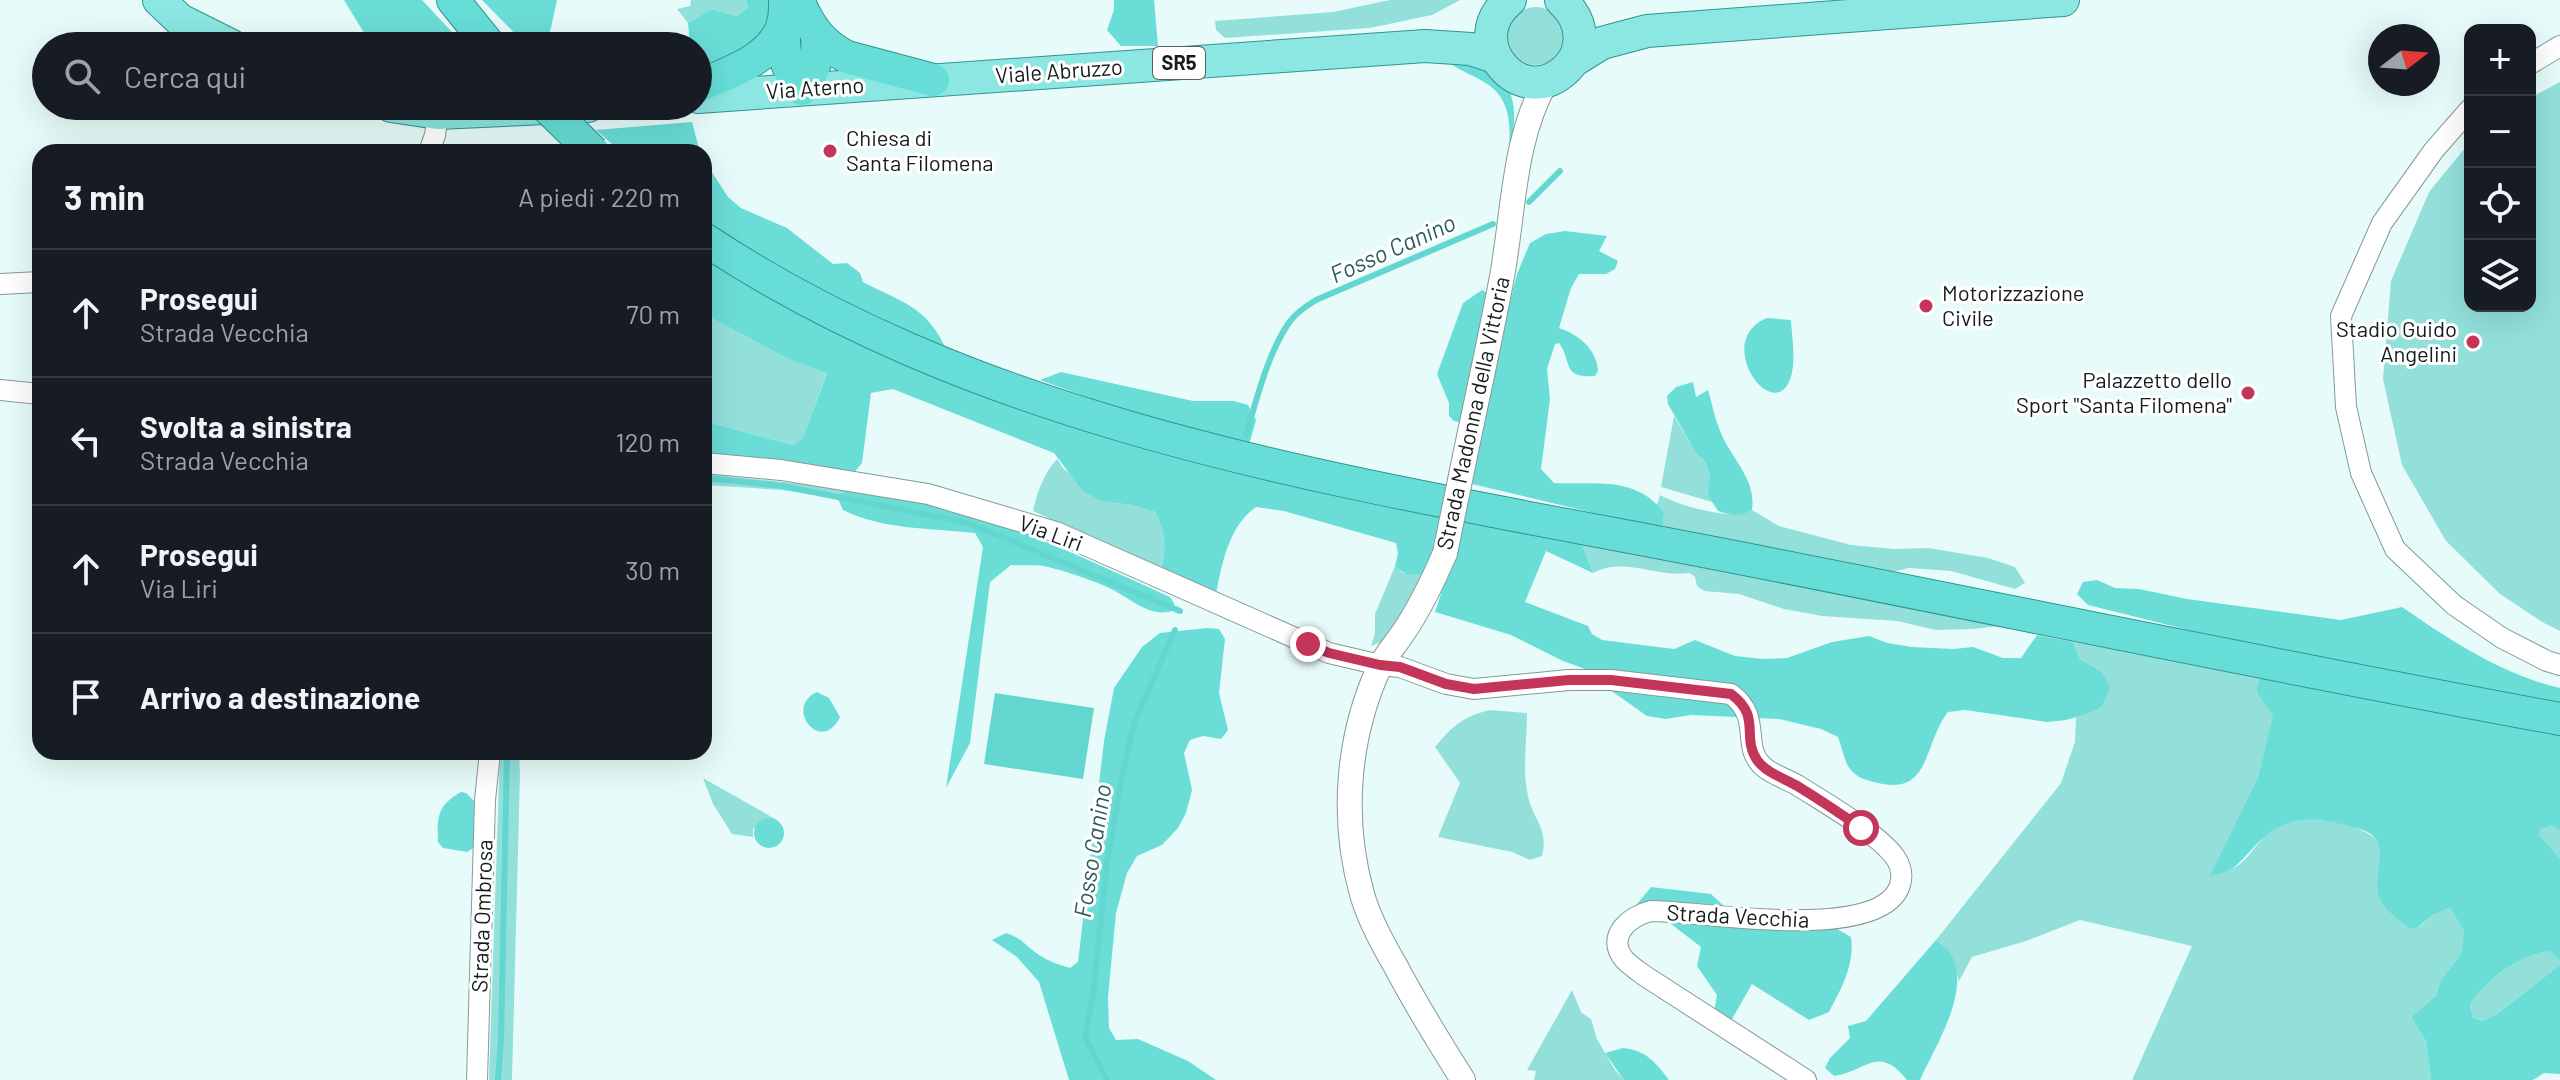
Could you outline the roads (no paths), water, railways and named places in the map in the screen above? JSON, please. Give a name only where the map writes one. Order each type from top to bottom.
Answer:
[{"type":"highway","points":[[789,8],[786,65],[802,89],[817,61],[817,35]]},
{"type":"highway","points":[[789,8],[817,35],[847,57],[933,80]]},
{"type":"highway","points":[[712,79],[766,50],[789,8]]},
{"type":"highway","points":[[560,120],[585,144]]},
{"type":"highway","points":[[712,244],[794,295],[903,347],[1033,398],[1150,433],[1271,464],[1493,511],[2560,719]]},
{"type":"main road","points":[[159,0],[180,20],[204,32]]},
{"type":"main road","points":[[1568,8],[1606,27],[1647,31],[2063,0]]},
{"type":"main road","points":[[1568,8],[1580,32],[1579,47],[1573,61]]},
{"type":"main road","name":"Viale Abruzzo","points":[[1425,46],[1459,37],[1502,10]]},
{"type":"main road","name":"SR5","points":[[1502,10],[1491,45],[1495,57],[1506,71],[1535,80]]},
{"type":"main road","points":[[1535,80],[1557,76],[1573,61],[1602,43],[1647,31]]},
{"type":"main road","name":"Viale Abruzzo","points":[[933,80],[1425,46],[1471,49],[1495,57]]},
{"type":"main road","name":"Via Aterno","points":[[712,96],[933,80]]},
{"type":"street","points":[[2536,60],[2560,46]]},
{"type":"street","name":"Strada Madonna della Vittoria","points":[[1463,1080],[1377,933],[1362,895],[1349,807],[1352,758],[1362,710],[1380,665],[1429,590],[1445,553],[1501,281],[1535,80]]},
{"type":"street","points":[[2464,116],[2434,150],[2382,223],[2341,316],[2346,407],[2361,473],[2395,549],[2454,605],[2502,638],[2560,665]]},
{"type":"street","points":[[432,144],[437,120]]},
{"type":"street","points":[[0,284],[32,282]]},
{"type":"street","points":[[0,390],[32,393]]},
{"type":"street","name":"Via Liri","points":[[712,464],[781,470],[942,498],[1056,532],[1329,653],[1380,665]]},
{"type":"street","name":"Strada Vecchia","points":[[1380,665],[1400,667],[1446,684],[1474,689],[1569,680],[1611,680],[1731,694],[1743,702],[1749,713],[1757,759],[1766,769],[1861,828],[1893,855],[1900,865],[1902,879],[1897,892],[1877,910],[1814,921],[1651,911],[1625,924],[1619,934],[1618,947],[1623,958],[1645,976],[1806,1080]]},
{"type":"street","name":"Strada Ombrosa","points":[[477,1080],[484,815],[489,760]]},
{"type":"waterway","name":"Fosso Canino","points":[[1529,202],[1560,171]]},
{"type":"waterway","name":"Fosso Canino","points":[[1246,435],[1274,350],[1297,313],[1316,300],[1493,224]]},
{"type":"waterway","points":[[712,479],[783,486],[968,523],[1180,611]]},
{"type":"waterway","name":"Fosso Canino","points":[[1107,1080],[1085,1037],[1093,994],[1107,863],[1134,723],[1175,630]]},
{"type":"waterway","points":[[498,1080],[507,760]]},
{"type":"place","name":"Chiesa di Santa Filomena","points":[[830,151]]},
{"type":"place","name":"Motorizzazione Civile","points":[[1926,306]]},
{"type":"place","name":"Stadio Guido Angelini","points":[[2473,342]]},
{"type":"place","name":"Palazzetto dello Sport \"Santa Filomena\"","points":[[2248,393]]}]
